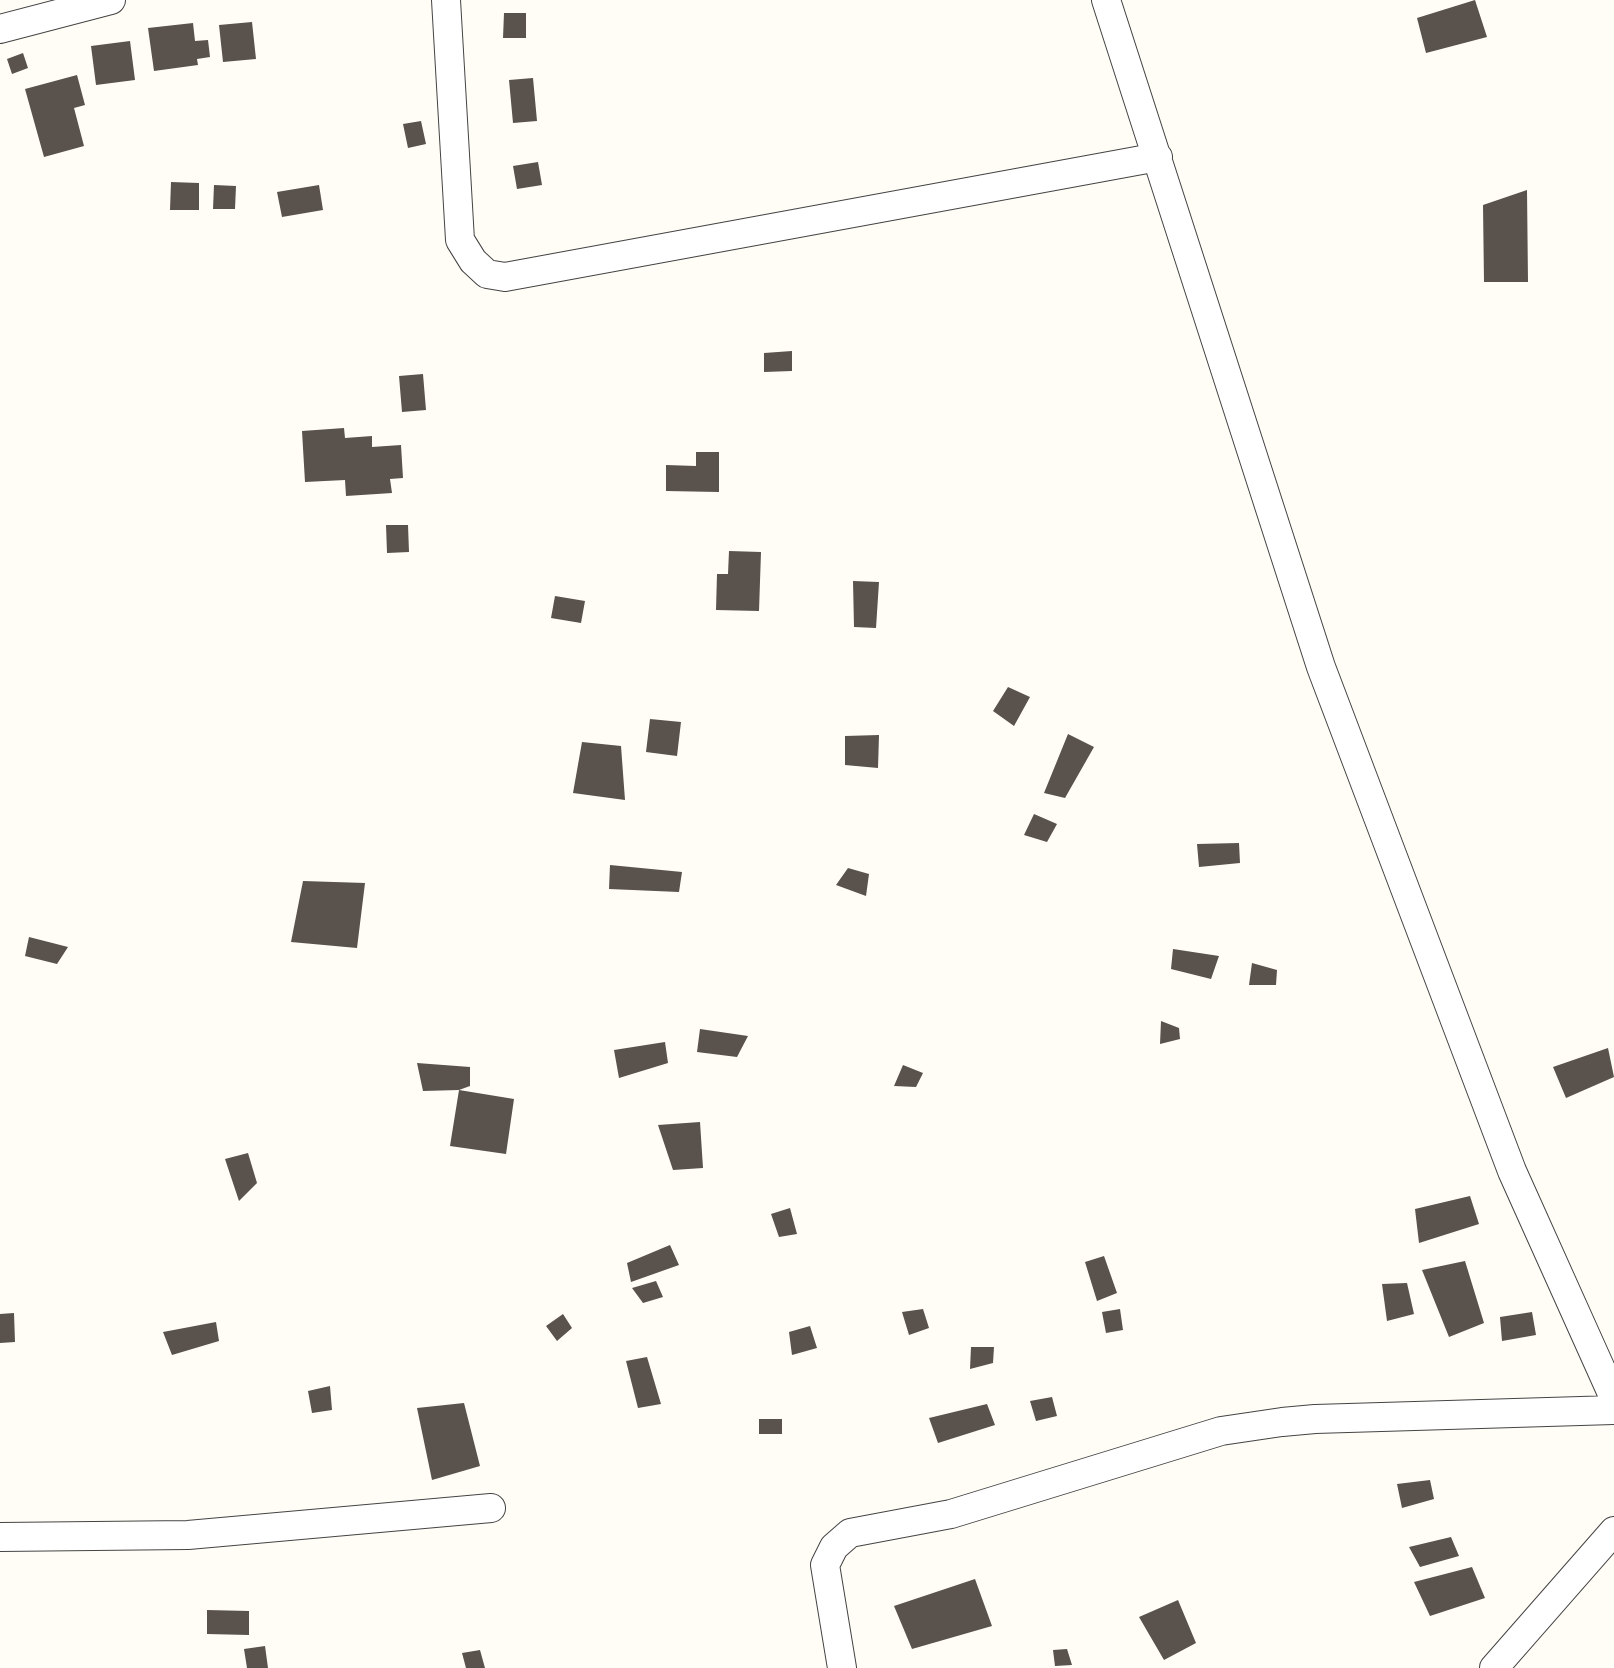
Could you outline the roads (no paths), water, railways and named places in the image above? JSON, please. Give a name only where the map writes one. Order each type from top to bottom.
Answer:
[{"type":"street","points":[[0,29],[111,0]]},
{"type":"street","points":[[446,0],[460,240],[473,261],[486,274],[505,277],[1158,157]]},
{"type":"street","points":[[1106,0],[1321,667],[1512,1171],[1614,1398]]},
{"type":"street","points":[[842,1668],[826,1565],[834,1547],[850,1533],[951,1514],[1221,1431],[1315,1419],[1614,1410]]},
{"type":"street","points":[[0,1537],[188,1535],[491,1508]]},
{"type":"street","points":[[1494,1668],[1614,1531]]}]
